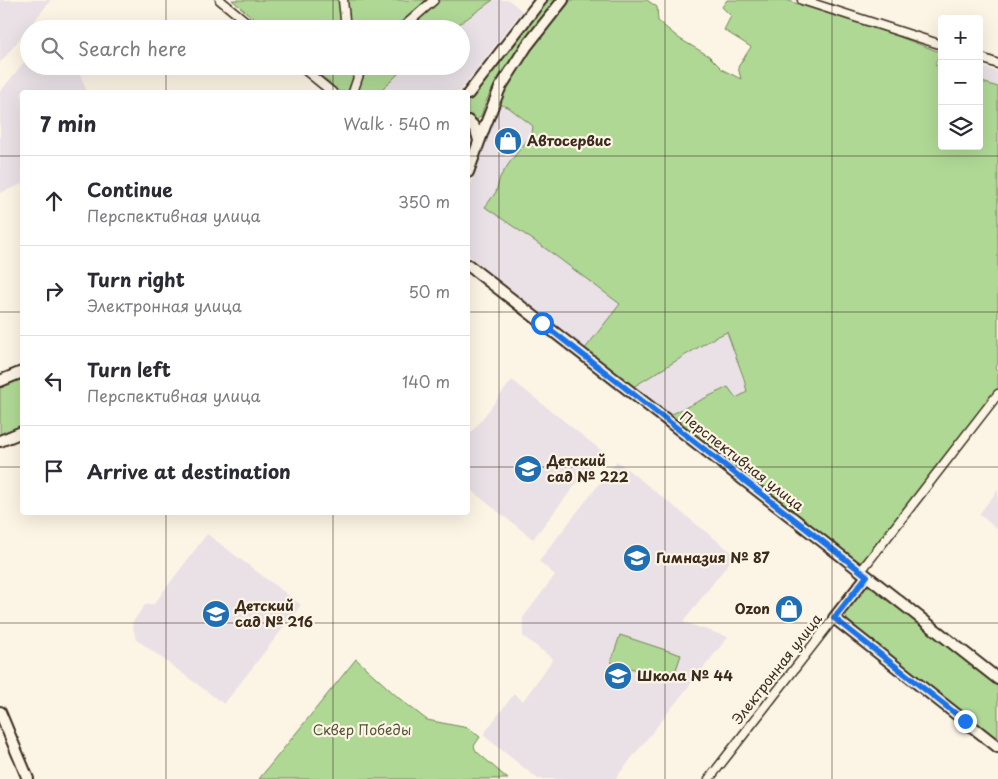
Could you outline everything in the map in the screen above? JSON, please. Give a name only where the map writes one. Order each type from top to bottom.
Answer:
[{"type":"street","points":[[220,0],[243,20]]},
{"type":"street","points":[[343,0],[345,20]]},
{"type":"street","points":[[411,20],[434,0]]},
{"type":"street","points":[[470,91],[541,0]]},
{"type":"street","points":[[470,166],[500,88],[526,47],[563,0]]},
{"type":"street","points":[[802,0],[938,44]]},
{"type":"street","points":[[983,59],[998,64]]},
{"type":"street","points":[[311,75],[330,90]]},
{"type":"street","points":[[354,90],[357,75]]},
{"type":"street","points":[[470,123],[477,132],[479,141]]},
{"type":"street","name":"Перспективная улица","points":[[470,267],[998,679]]},
{"type":"street","points":[[0,381],[20,373]]},
{"type":"street","name":"Электронная улица","points":[[709,779],[834,618],[864,573],[998,394]]},
{"type":"street","points":[[0,441],[20,433]]},
{"type":"street","points":[[834,618],[998,746]]},
{"type":"street","points":[[0,712],[28,779]]},
{"type":"shaded area","points":[[0,0],[51,0],[35,20],[20,20],[20,38],[0,61]]},
{"type":"shaded area","points":[[493,0],[509,0],[522,11],[461,90],[382,90],[397,75],[470,75],[470,20],[465,20]]},
{"type":"shaded area","points":[[20,67],[20,75],[80,75],[86,90],[20,90],[20,185],[0,193],[0,92]]},
{"type":"shaded area","points":[[983,67],[998,72],[998,87],[983,82]]},
{"type":"shaded area","points":[[499,104],[508,107],[533,126],[532,134],[500,177],[496,192],[485,207],[549,251],[620,304],[584,350],[470,257],[470,187]]},
{"type":"shaded area","points":[[727,332],[747,392],[736,398],[728,387],[670,415],[633,387],[712,339]]},
{"type":"shaded area","name":"Детский сад № 222","points":[[512,380],[602,451],[533,539],[470,490],[470,434]]},
{"type":"shaded area","points":[[617,461],[735,555],[683,622],[728,637],[615,779],[538,779],[483,735],[514,694],[523,701],[553,659],[523,636],[523,618],[555,575],[539,561]]},
{"type":"shaded area","points":[[998,490],[998,530],[979,514]]},
{"type":"shaded area","name":"Детский сад № 216","points":[[207,534],[301,605],[224,704],[136,639],[132,623],[145,605],[154,604]]},
{"type":"green space","points":[[232,0],[493,0],[465,20],[255,20]]},
{"type":"green space","points":[[546,0],[556,0],[502,71],[486,101],[481,116],[476,121],[470,119],[470,98]]},
{"type":"green space","points":[[571,0],[647,0],[657,7],[658,21],[680,39],[709,56],[723,70],[741,79],[738,67],[751,47],[724,30],[731,16],[722,7],[727,0],[786,0],[889,33],[938,51],[935,65],[938,66],[938,150],[983,150],[983,82],[998,87],[998,364],[995,368],[998,371],[998,388],[865,558],[859,563],[853,561],[670,415],[728,387],[736,398],[747,392],[727,332],[712,339],[633,387],[584,350],[620,304],[549,251],[485,207],[496,192],[500,177],[532,134],[533,126],[508,107],[499,104],[513,76]]},
{"type":"green space","points":[[320,75],[397,75],[382,90],[338,90]]},
{"type":"green space","points":[[20,380],[20,429],[0,437],[0,388]]},
{"type":"green space","points":[[865,584],[870,584],[998,683],[998,741],[848,622],[845,614],[847,608]]},
{"type":"green space","points":[[620,635],[681,655],[672,681],[611,662]]},
{"type":"green space","name":"Сквер Победы","points":[[356,659],[400,699],[427,720],[468,728],[480,737],[474,746],[476,751],[508,779],[259,779]]},
{"type":"place","name":"Автосервис","points":[[508,141]]},
{"type":"place","name":"Детский сад № 222","points":[[528,469]]},
{"type":"place","name":"Гимназия № 87","points":[[637,558]]},
{"type":"place","name":"Ozon","points":[[789,609]]},
{"type":"place","name":"Детский сад № 216","points":[[216,614]]},
{"type":"place","name":"Школа № 44","points":[[618,676]]},
{"type":"route","points":[[542,323],[867,576],[834,618],[965,721]]}]
